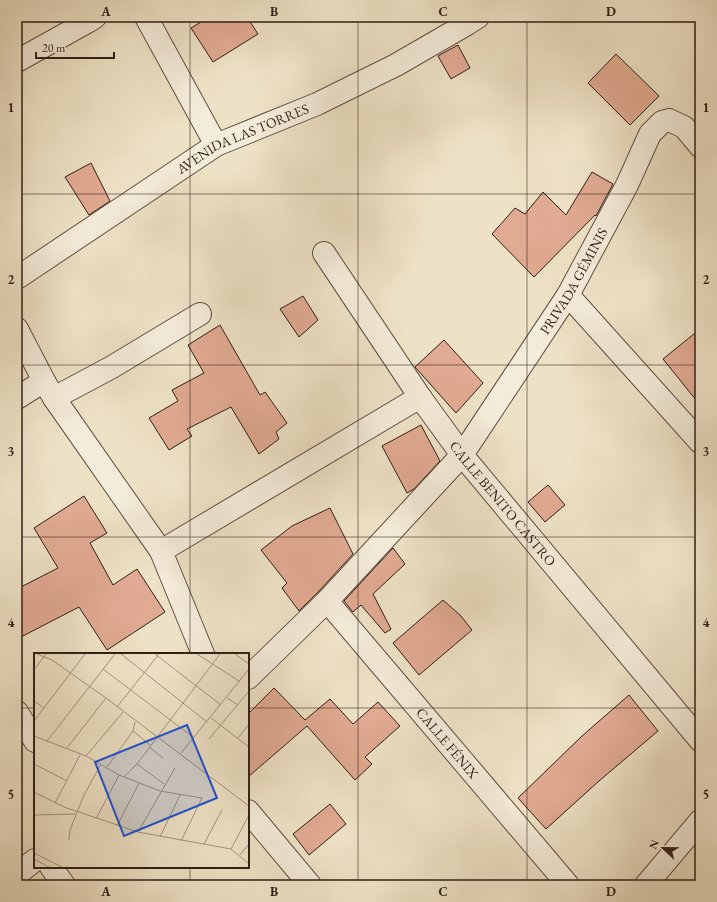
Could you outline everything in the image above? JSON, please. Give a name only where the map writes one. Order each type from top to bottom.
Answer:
[{"type":"street","points":[[17,61],[95,17]]},
{"type":"street","points":[[146,17],[216,145]]},
{"type":"street","name":"AVENIDA LAS TORRES","points":[[17,278],[216,145],[317,104],[396,65],[478,17]]},
{"type":"street","name":"PRIVADA GÉMINIS","points":[[249,677],[327,601],[462,455],[568,295],[627,185],[650,134],[662,122],[669,120],[684,127],[700,146]]},
{"type":"street","name":"CALLE BENITO CASTRO","points":[[324,253],[420,397],[462,455],[700,740]]},
{"type":"street","points":[[568,295],[700,442]]},
{"type":"street","points":[[17,398],[49,390],[112,367],[200,314]]},
{"type":"street","points":[[17,329],[49,390],[161,551],[204,653]]},
{"type":"street","points":[[161,551],[420,397]]},
{"type":"street","name":"CALLE FÉNIX","points":[[327,601],[568,885]]},
{"type":"street","points":[[17,712],[34,739]]},
{"type":"street","points":[[249,812],[310,885]]},
{"type":"street","points":[[646,885],[700,821]]},
{"type":"street","points":[[17,874],[34,861]]},
{"type":"street","points":[[51,868],[64,885]]},
{"type":"building","points":[[209,17],[247,17],[258,34],[213,62],[191,28]]},
{"type":"building","points":[[458,45],[470,68],[451,79],[438,56]]},
{"type":"building","points":[[616,54],[659,96],[630,125],[588,83]]},
{"type":"building","points":[[91,163],[110,201],[89,215],[65,177]]},
{"type":"building","points":[[592,172],[613,184],[596,216],[595,215],[534,277],[492,234],[515,208],[525,214],[543,192],[566,215]]},
{"type":"building","points":[[303,296],[318,320],[299,337],[280,309]]},
{"type":"building","points":[[220,325],[260,395],[265,392],[287,423],[276,432],[279,439],[259,454],[231,407],[187,429],[192,436],[169,450],[149,418],[178,401],[172,390],[204,373],[188,345]]},
{"type":"building","points":[[700,329],[700,405],[663,359]]},
{"type":"building","points":[[444,340],[483,383],[456,413],[415,367]]},
{"type":"building","points":[[421,425],[440,461],[414,489],[407,493],[382,446]]},
{"type":"building","points":[[548,485],[565,505],[545,522],[528,502]]},
{"type":"building","points":[[84,496],[107,533],[90,543],[113,585],[137,569],[165,612],[107,650],[79,607],[17,639],[17,589],[58,568],[34,528]]},
{"type":"building","points":[[330,508],[353,554],[299,611],[282,588],[287,583],[261,550],[292,526]]},
{"type":"building","points":[[393,548],[405,564],[373,594],[391,629],[385,633],[361,605],[353,612],[344,601]]},
{"type":"building","points":[[443,600],[461,616],[472,630],[419,675],[393,643]]},
{"type":"building","points":[[274,688],[305,720],[330,699],[353,724],[378,702],[400,726],[365,757],[372,764],[355,780],[307,726],[249,776],[249,713]]},
{"type":"building","points":[[629,695],[658,731],[599,781],[546,829],[518,798],[582,736]]},
{"type":"building","points":[[330,804],[346,824],[309,855],[293,834]]}]
